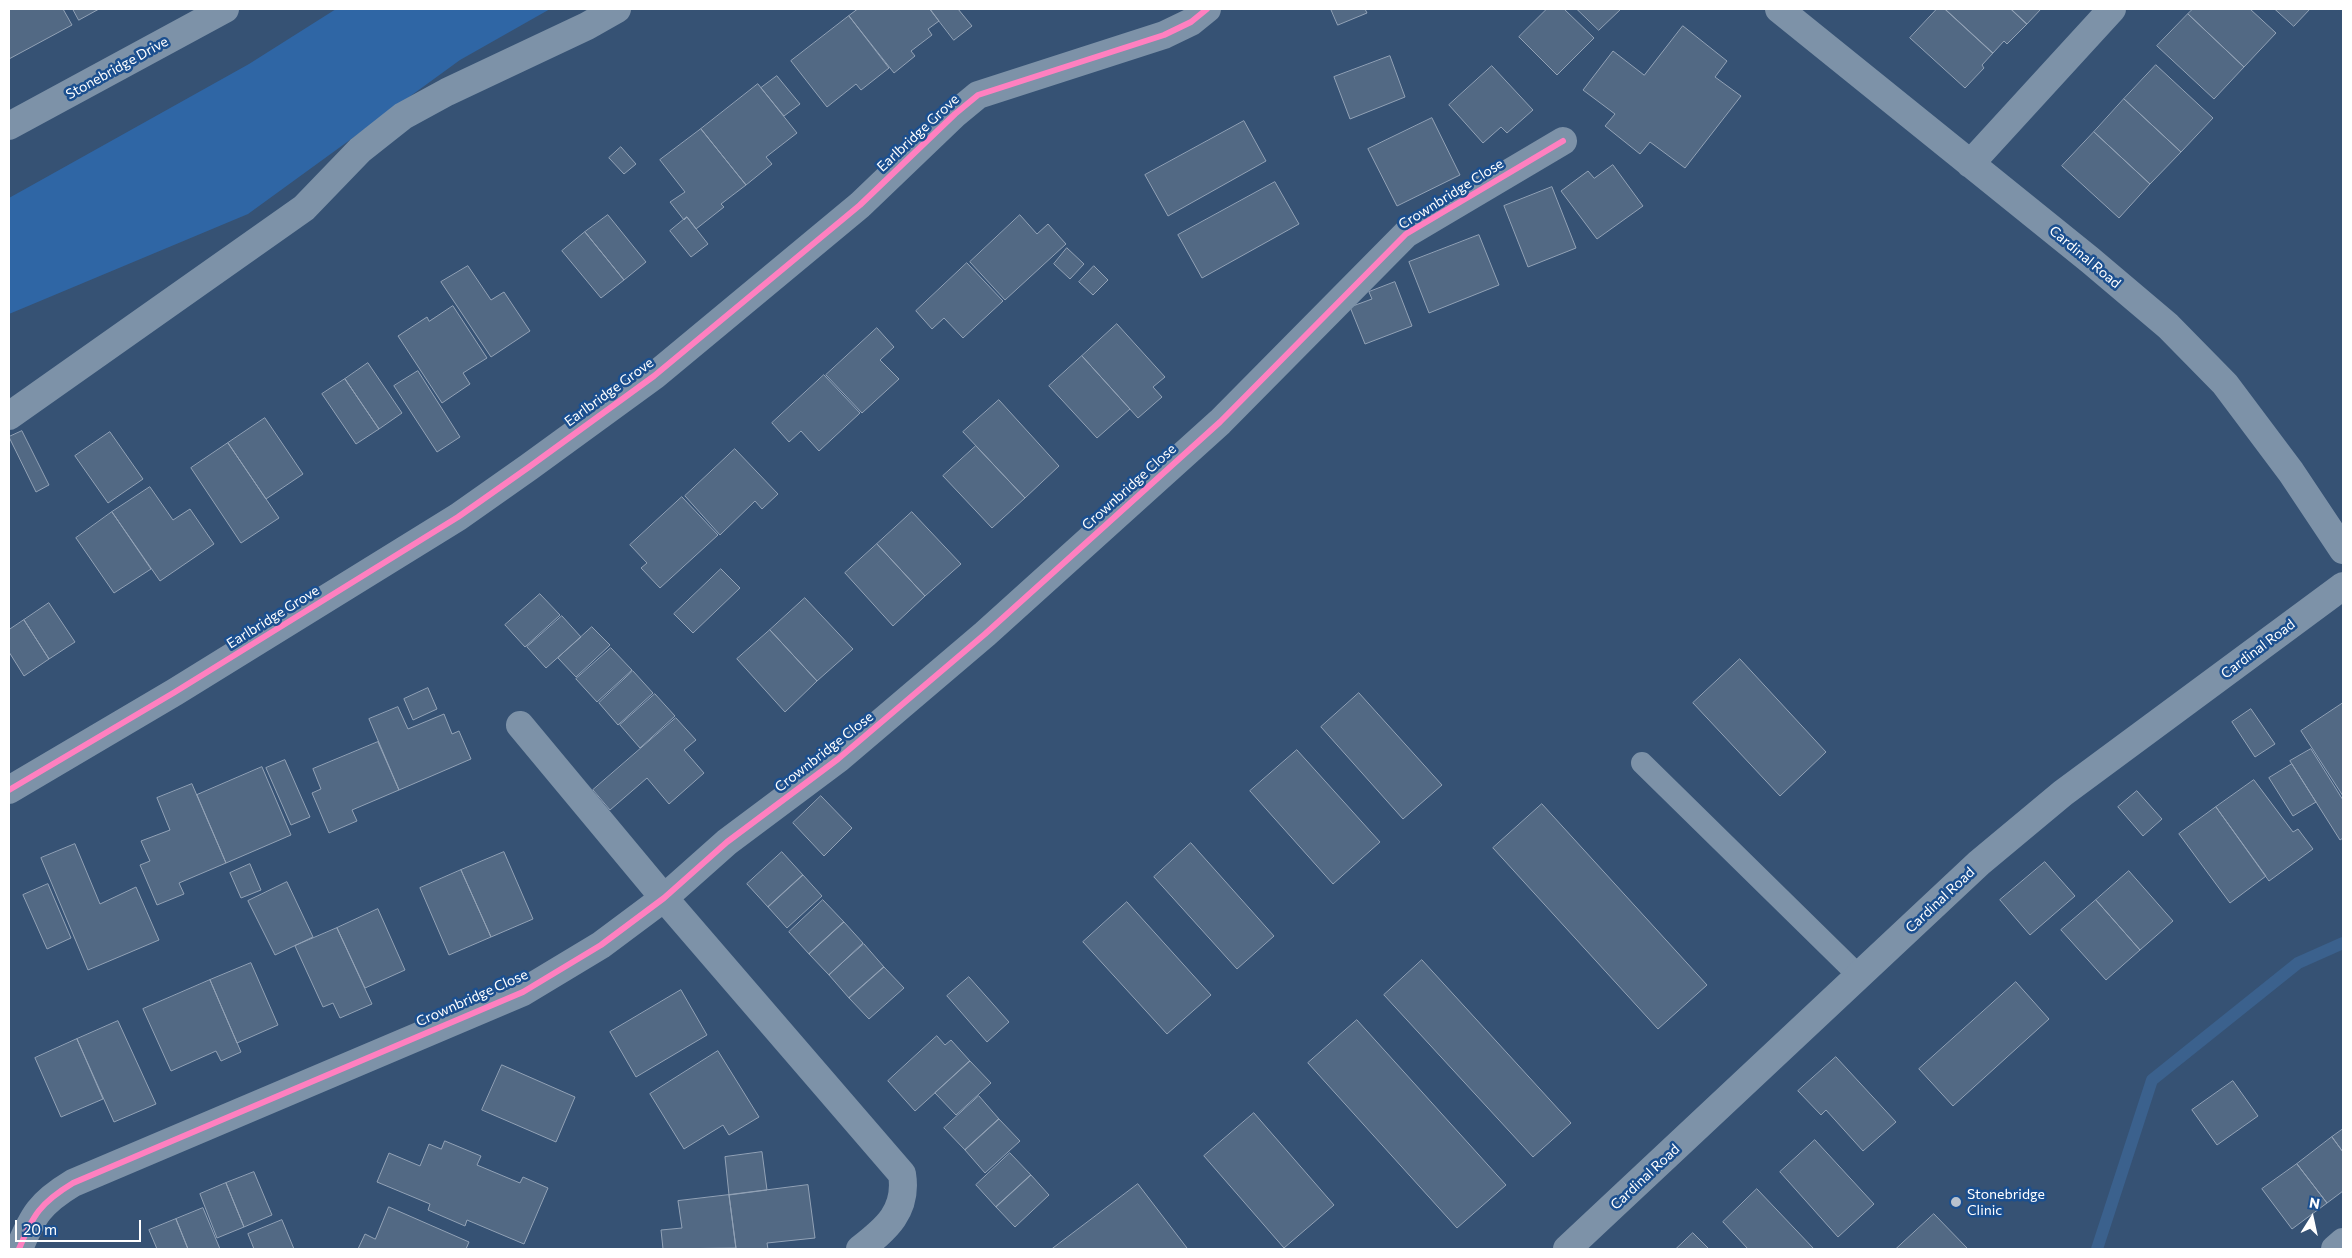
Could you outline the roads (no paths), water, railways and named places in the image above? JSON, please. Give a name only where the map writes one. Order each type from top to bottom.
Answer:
[{"type":"street","name":"Stonebridge Drive","points":[[9,126],[225,9]]},
{"type":"street","points":[[9,416],[304,208],[360,150],[403,116],[447,92],[587,26],[617,9]]},
{"type":"street","name":"Earlbridge Grove","points":[[9,790],[175,692],[458,517],[529,467],[654,376],[860,206],[955,114],[978,95],[1164,35],[1191,22],[1207,9]]},
{"type":"street","name":"Cardinal Road","points":[[1779,9],[2168,326],[2225,384],[2292,472],[2343,550]]},
{"type":"street","points":[[1970,164],[2112,9]]},
{"type":"street","name":"Crownbridge Close","points":[[19,1249],[32,1218],[50,1197],[72,1183],[523,992],[601,945],[664,898],[727,842],[838,759],[985,634],[1220,422],[1406,234],[1563,140]]},
{"type":"street","name":"Cardinal Road","points":[[1567,1249],[1979,863],[2063,793],[2343,586]]},
{"type":"street","points":[[520,725],[664,898],[902,1174],[905,1189],[892,1221],[860,1249]]},
{"type":"street","points":[[2335,1249],[2343,1242]]},
{"type":"lane","points":[[1642,763],[1859,976]]},
{"type":"waterway","points":[[2097,1249],[2152,1080],[2298,963],[2343,943]]},
{"type":"place","name":"Stonebridge Clinic","points":[[1956,1202]]}]
